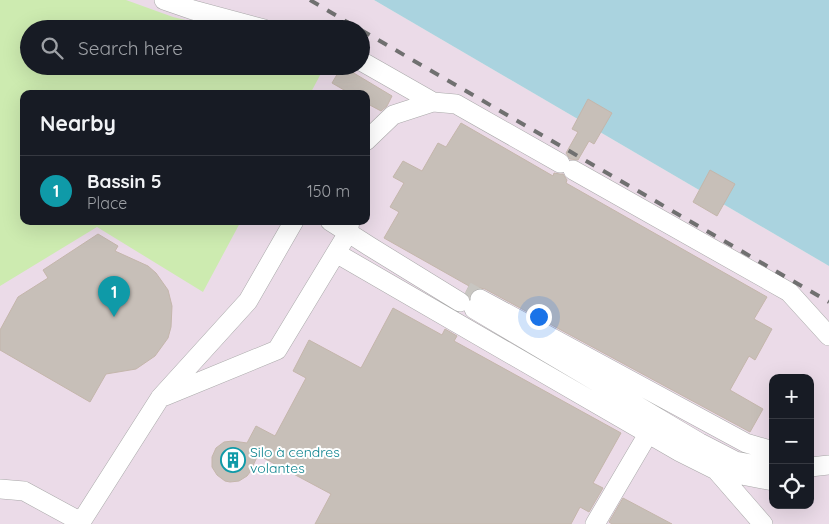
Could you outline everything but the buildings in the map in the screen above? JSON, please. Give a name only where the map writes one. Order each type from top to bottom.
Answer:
[{"type":"lane","points":[[164,0],[230,20]]},
{"type":"lane","points":[[370,66],[433,102]]},
{"type":"lane","points":[[370,137],[393,115],[433,102],[456,104],[789,292],[829,336]]},
{"type":"lane","points":[[0,489],[24,491],[81,523],[160,398],[248,301],[292,225]]},
{"type":"lane","points":[[160,398],[277,350],[336,253],[349,227],[700,443],[735,460],[769,467]]},
{"type":"lane","points":[[336,253],[648,434],[716,470],[769,480]]},
{"type":"lane","points":[[470,300],[746,443],[769,450]]},
{"type":"lane","points":[[595,524],[648,434]]},
{"type":"lane","points":[[814,454],[829,456]]},
{"type":"lane","points":[[814,467],[829,465]]},
{"type":"lane","points":[[716,470],[763,524]]},
{"type":"lane","points":[[814,479],[829,478]]},
{"type":"shaded area","points":[[0,0],[374,0],[829,266],[829,524],[0,524]]},
{"type":"green space","points":[[0,0],[126,0],[186,20],[20,20],[20,75],[320,75],[312,90],[20,90],[20,225],[239,225],[203,292],[97,227],[0,286]]},
{"type":"water","points":[[374,0],[829,0],[829,266]]},
{"type":"tunnel","points":[[466,291],[480,299]]},
{"type":"railway","points":[[310,0],[344,20]]},
{"type":"railway","points":[[370,35],[829,302]]},
{"type":"place","name":"Bassin 5","points":[[114,317]]},
{"type":"place","name":"Silo à cendres volantes","points":[[233,460]]}]
